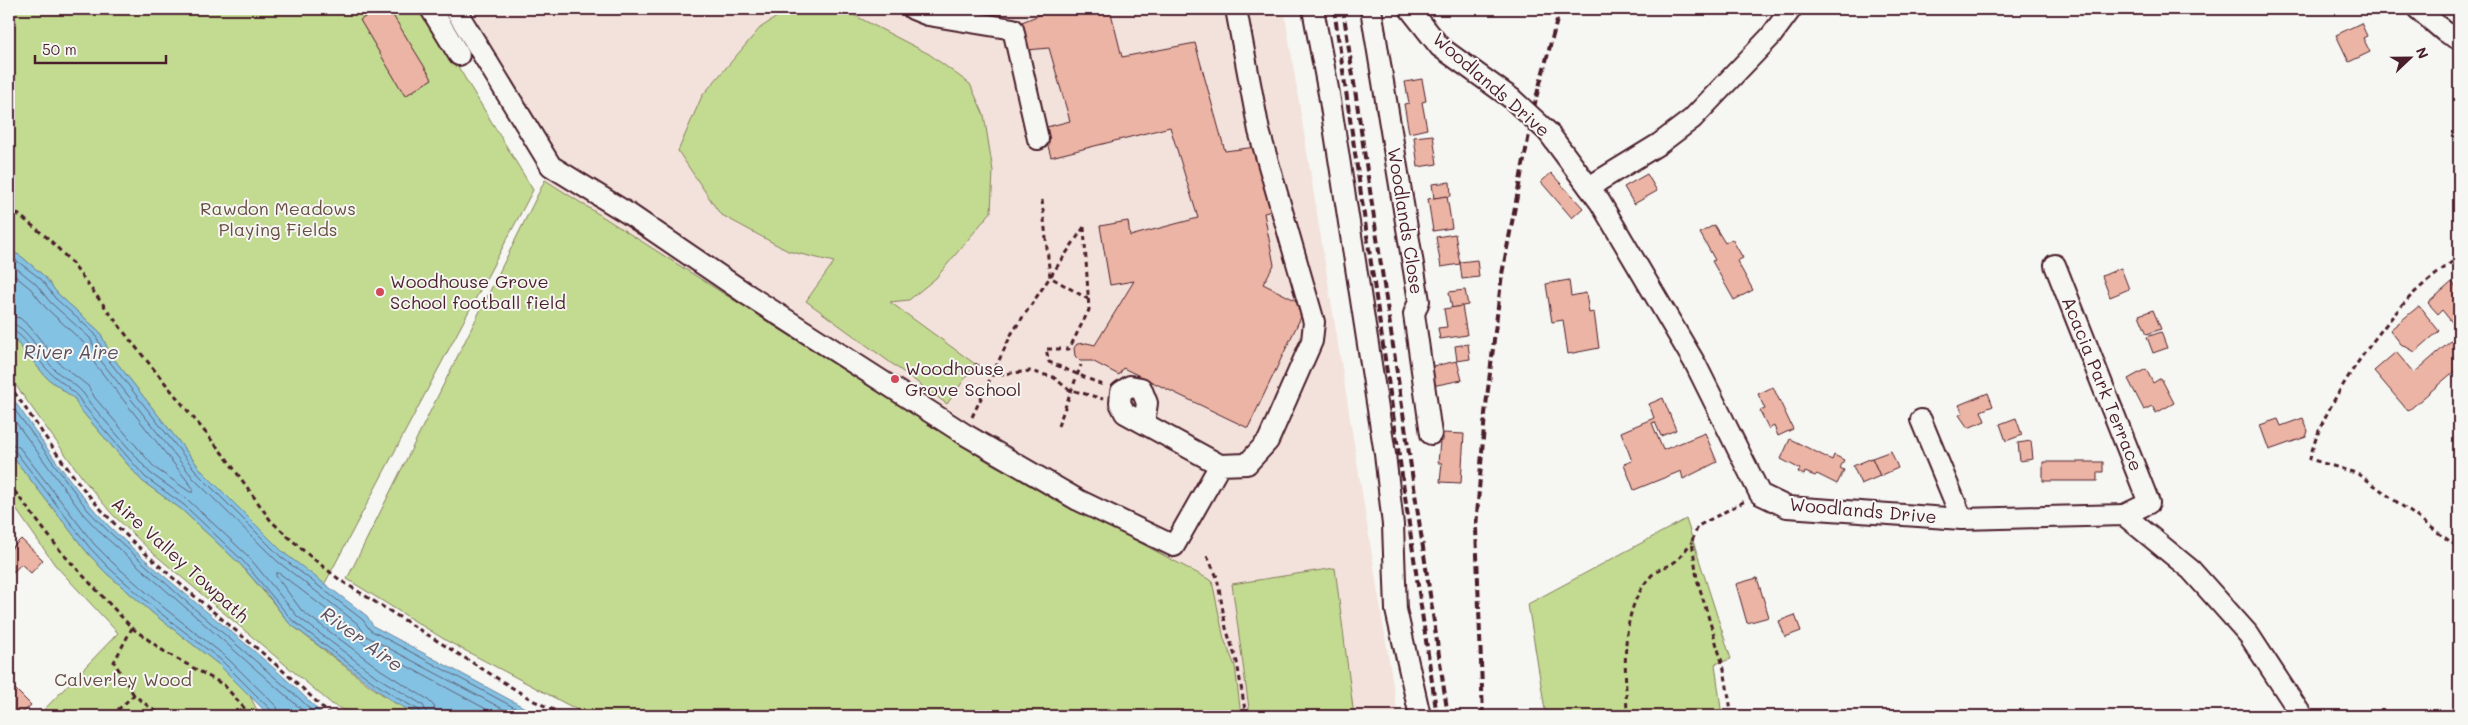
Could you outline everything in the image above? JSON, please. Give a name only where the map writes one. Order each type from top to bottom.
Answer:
[{"type":"street","points":[[431,9],[459,55]]},
{"type":"street","points":[[455,9],[551,166],[629,214],[748,295],[964,434],[1078,500],[1174,546],[1220,465]]},
{"type":"street","points":[[913,9],[928,15],[1013,28],[1038,139]]},
{"type":"street","points":[[1120,398],[1125,413],[1220,465],[1247,464],[1268,441],[1312,342],[1314,322],[1259,131],[1236,9]]},
{"type":"street","points":[[1313,9],[1329,94],[1385,454],[1393,525],[1396,610],[1420,716]]},
{"type":"street","name":"Woodlands Close","points":[[1371,9],[1419,301],[1414,314],[1431,434]]},
{"type":"street","name":"Woodlands Drive","points":[[1410,9],[1440,47],[1511,98],[1548,132],[1589,187],[1696,365],[1760,494],[1787,507],[1962,519],[2124,515]]},
{"type":"street","points":[[1589,187],[1659,144],[1692,119],[1771,36],[1791,9]]},
{"type":"street","points":[[2418,9],[2445,32],[2459,39]]},
{"type":"street","name":"Acacia Park Terrace","points":[[2055,265],[2149,504],[2124,515]]},
{"type":"street","points":[[1920,420],[1962,519]]},
{"type":"street","points":[[2124,515],[2191,570],[2249,635],[2302,716]]},
{"type":"path","points":[[1042,200],[1050,276]]},
{"type":"path","points":[[9,207],[48,239],[71,262],[130,340],[227,459],[271,521],[340,580],[532,700],[567,716]]},
{"type":"path","points":[[964,434],[1012,332],[1084,227],[1089,310],[1069,349],[1046,349],[1049,362],[1077,374],[1120,398]]},
{"type":"path","points":[[2459,256],[2413,294],[2383,327],[2333,402],[2313,443],[2310,459],[2359,474],[2407,512],[2459,548]]},
{"type":"path","points":[[1050,276],[1088,299]]},
{"type":"path","points":[[975,364],[993,375],[1030,371],[1054,378],[1071,390],[1120,398]]},
{"type":"path","points":[[1058,426],[1081,365]]},
{"type":"path","name":"Aire Valley Towpath","points":[[9,385],[108,518],[196,599],[298,682],[331,716]]},
{"type":"path","points":[[9,484],[62,553],[132,628],[165,652],[224,685],[250,716]]},
{"type":"path","points":[[1627,716],[1626,664],[1628,625],[1634,601],[1654,573],[1677,560],[1692,541],[1698,526],[1760,494]]},
{"type":"path","points":[[1692,541],[1697,579],[1724,669],[1732,716]]},
{"type":"path","points":[[1207,556],[1217,577],[1226,628],[1238,662],[1246,716]]},
{"type":"path","points":[[132,628],[114,662],[134,695],[161,716]]},
{"type":"path","points":[[111,716],[134,695]]},
{"type":"shaded area","name":"Woodhouse Grove School","points":[[470,9],[1284,9],[1398,716],[589,716],[447,641],[347,579],[556,158]]},
{"type":"green space","name":"Rawdon Meadows Playing Fields","points":[[9,9],[423,9],[533,190],[324,585],[284,553],[202,471],[110,354],[100,332],[58,294],[44,276],[22,257],[9,249]]},
{"type":"green space","points":[[789,9],[833,9],[848,12],[929,54],[970,84],[984,115],[993,171],[991,212],[936,278],[909,300],[890,302],[975,364],[947,404],[806,301],[834,262],[788,251],[720,214],[678,151],[702,96],[760,28]]},
{"type":"green space","points":[[545,180],[990,463],[1212,581],[1224,639],[1235,666],[1241,716],[589,716],[447,641],[347,579]]},
{"type":"green space","points":[[9,333],[47,378],[75,399],[79,408],[142,481],[181,509],[240,564],[289,623],[370,686],[395,703],[421,716],[358,716],[333,705],[153,553],[112,514],[84,480],[9,376]]},
{"type":"green space","name":"Calverley Wood","points":[[9,452],[86,551],[105,572],[155,615],[218,664],[249,694],[260,716],[38,716],[118,633],[55,565],[9,499]]},
{"type":"green space","points":[[1686,519],[1731,659],[1715,664],[1722,716],[1546,716],[1528,604]]},
{"type":"green space","points":[[1335,568],[1354,716],[1250,716],[1232,584]]},
{"type":"water","name":"River Aire","points":[[9,249],[22,257],[44,276],[58,294],[100,332],[110,354],[202,471],[284,553],[367,616],[373,626],[540,716],[421,716],[395,703],[289,623],[240,564],[181,509],[142,481],[79,408],[75,399],[47,378],[9,333]]},
{"type":"water","points":[[9,393],[69,479],[110,527],[136,552],[272,667],[324,716],[270,716],[218,664],[155,615],[105,572],[86,551],[9,452]]},
{"type":"building","points":[[378,9],[389,9],[432,79],[405,96],[360,20]]},
{"type":"building","points":[[1054,9],[1110,9],[1122,57],[1195,43],[1225,151],[1256,147],[1272,211],[1264,213],[1274,265],[1263,284],[1299,302],[1301,317],[1248,428],[1123,368],[1119,375],[1092,361],[1080,361],[1075,356],[1074,348],[1077,344],[1087,343],[1095,345],[1134,281],[1110,285],[1100,226],[1128,221],[1130,236],[1198,218],[1170,127],[1051,157],[1043,128],[1070,121],[1049,48],[1027,50],[1022,22]]},
{"type":"building","points":[[2361,23],[2367,36],[2363,38],[2370,52],[2349,62],[2336,35]]},
{"type":"building","points":[[1422,79],[1426,101],[1422,102],[1427,129],[1409,133],[1404,104],[1409,103],[1405,82]]},
{"type":"building","points":[[1433,135],[1437,164],[1418,167],[1414,137]]},
{"type":"building","points":[[1551,173],[1583,208],[1572,218],[1541,182]]},
{"type":"building","points":[[1647,174],[1657,191],[1634,204],[1624,187]]},
{"type":"building","points":[[1450,182],[1451,196],[1434,198],[1432,184]]},
{"type":"building","points":[[1447,196],[1452,228],[1433,231],[1428,199]]},
{"type":"building","points":[[1714,225],[1725,243],[1732,239],[1743,258],[1737,261],[1753,290],[1734,300],[1712,261],[1715,260],[1700,233]]},
{"type":"building","points":[[1455,234],[1460,264],[1441,267],[1436,237]]},
{"type":"building","points":[[1477,260],[1479,277],[1462,279],[1460,262]]},
{"type":"building","points":[[2121,268],[2129,289],[2110,297],[2102,276]]},
{"type":"building","points":[[1569,280],[1571,296],[1586,293],[1589,313],[1594,312],[1599,348],[1568,354],[1563,320],[1552,322],[1546,284]]},
{"type":"building","points":[[2452,282],[2459,291],[2459,299],[2456,302],[2459,305],[2459,331],[2442,310],[2438,314],[2428,303]]},
{"type":"building","points":[[1465,290],[1468,305],[1452,308],[1449,292]]},
{"type":"building","points":[[1462,306],[1467,335],[1440,339],[1438,328],[1447,327],[1444,309]]},
{"type":"building","points":[[2419,306],[2439,331],[2415,352],[2401,344],[2390,330]]},
{"type":"building","points":[[2153,310],[2161,329],[2147,334],[2139,315]]},
{"type":"building","points":[[2161,332],[2167,348],[2153,353],[2147,337]]},
{"type":"building","points":[[2459,334],[2459,367],[2408,411],[2374,371],[2396,352],[2414,373]]},
{"type":"building","points":[[1468,344],[1470,359],[1457,361],[1455,346]]},
{"type":"building","points":[[1457,361],[1462,380],[1432,386],[1429,367]]},
{"type":"building","points":[[2146,369],[2153,383],[2161,378],[2174,403],[2156,413],[2152,406],[2144,410],[2128,379]]},
{"type":"building","points":[[1773,387],[1793,429],[1778,436],[1774,426],[1769,429],[1760,411],[1765,409],[1758,394]]},
{"type":"building","points":[[1988,393],[1993,406],[1981,411],[1985,421],[1968,428],[1959,415],[1963,413],[1959,405]]},
{"type":"building","points":[[1663,398],[1676,430],[1661,436],[1655,422],[1652,423],[1663,450],[1705,433],[1717,462],[1683,479],[1681,471],[1634,490],[1624,464],[1632,461],[1621,432],[1654,418],[1649,404]]},
{"type":"building","points":[[2016,418],[2022,435],[2006,441],[2000,424]]},
{"type":"building","points":[[2303,418],[2308,431],[2306,437],[2269,450],[2260,425],[2278,419],[2281,426]]},
{"type":"building","points":[[1443,433],[1464,434],[1461,483],[1440,482],[1442,463],[1438,463],[1440,441],[1443,441]]},
{"type":"building","points":[[1790,439],[1832,460],[1834,455],[1844,460],[1840,468],[1844,470],[1837,484],[1817,474],[1815,476],[1805,472],[1804,475],[1798,472],[1800,469],[1781,459]]},
{"type":"building","points":[[2031,441],[2033,459],[2020,461],[2018,443]]},
{"type":"building","points":[[1891,451],[1898,468],[1880,476],[1872,458]]},
{"type":"building","points":[[1872,458],[1880,476],[1861,484],[1853,466]]},
{"type":"building","points":[[2043,462],[2103,462],[2103,472],[2097,472],[2097,481],[2043,481]]},
{"type":"building","points":[[21,539],[43,560],[31,573],[21,564],[10,576],[9,551]]},
{"type":"building","points":[[1757,578],[1769,617],[1747,623],[1736,584]]},
{"type":"building","points":[[1795,615],[1801,631],[1785,637],[1779,621]]},
{"type":"building","points":[[9,683],[31,705],[19,716],[9,716]]},
{"type":"railway","points":[[1334,9],[1437,716]]},
{"type":"railway","points":[[1343,9],[1448,716]]},
{"type":"railway","points":[[1483,716],[1476,528],[1485,414],[1502,274],[1536,98],[1560,9]]},
{"type":"place","name":"Woodhouse Grove School football field","points":[[380,292]]},
{"type":"place","name":"Woodhouse Grove School","points":[[895,379]]}]
